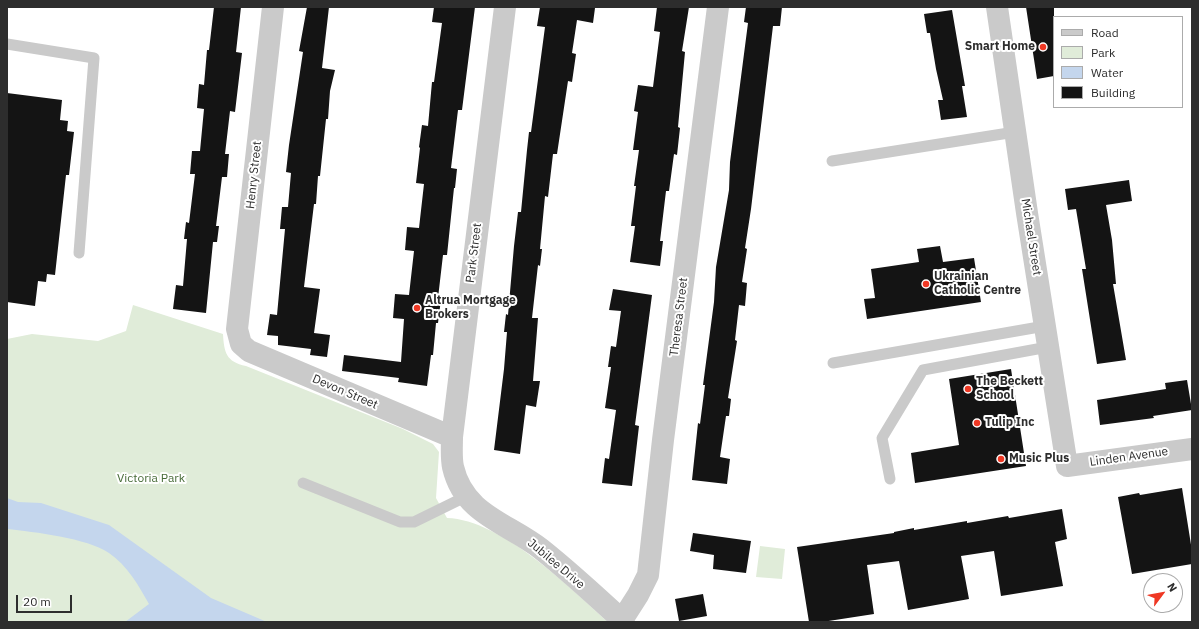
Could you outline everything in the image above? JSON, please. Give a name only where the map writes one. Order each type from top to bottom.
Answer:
[{"type":"street","name":"Henry Street","points":[[241,344],[237,329],[273,7]]},
{"type":"street","name":"Park Street","points":[[467,496],[458,483],[452,466],[452,437],[505,7]]},
{"type":"street","name":"Theresa Street","points":[[623,621],[648,575],[718,7]]},
{"type":"street","name":"Michael Street","points":[[997,7],[1066,466]]},
{"type":"street","name":"Devon Street","points":[[241,344],[249,351],[452,437]]},
{"type":"street","name":"Linden Avenue","points":[[1066,466],[1192,449]]},
{"type":"street","name":"Jubilee Drive","points":[[467,496],[473,505],[482,513],[541,549],[623,621]]},
{"type":"lane","points":[[7,44],[94,58],[79,253]]},
{"type":"lane","points":[[832,161],[1015,132]]},
{"type":"lane","points":[[833,363],[1047,337]]},
{"type":"lane","points":[[890,479],[882,438],[923,370],[1047,337]]},
{"type":"lane","points":[[303,483],[400,522],[414,522],[467,496]]},
{"type":"green space","name":"Victoria Park","points":[[133,305],[223,334],[225,351],[234,362],[403,429],[433,444],[439,452],[436,498],[447,518],[468,522],[490,530],[512,543],[554,574],[608,622],[7,622],[7,339],[32,334],[98,341],[126,331]]},
{"type":"green space","points":[[760,546],[785,549],[782,579],[756,577]]},
{"type":"water","points":[[7,498],[18,502],[41,503],[109,525],[211,598],[267,622],[125,622],[149,604],[137,583],[127,570],[109,553],[88,543],[60,536],[7,529]]},
{"type":"building","points":[[214,7],[241,7],[236,52],[242,53],[235,112],[230,111],[225,154],[229,154],[227,177],[222,177],[216,226],[219,226],[217,242],[213,242],[206,313],[173,309],[176,285],[183,286],[187,239],[184,239],[186,222],[189,223],[195,174],[190,174],[192,151],[200,151],[204,109],[197,108],[199,84],[204,85],[207,50],[209,50]]},
{"type":"building","points":[[307,7],[329,7],[322,68],[335,70],[330,91],[328,119],[326,119],[320,176],[318,176],[316,204],[314,204],[304,287],[320,289],[314,333],[330,335],[327,357],[310,355],[311,349],[278,345],[278,336],[267,335],[270,314],[277,315],[285,229],[280,229],[282,207],[288,207],[291,173],[286,172],[303,52],[299,51]]},
{"type":"building","points":[[434,7],[475,7],[462,110],[458,110],[451,168],[457,169],[455,188],[447,255],[443,255],[438,298],[441,299],[427,386],[398,382],[399,378],[342,371],[344,355],[401,362],[404,319],[393,318],[395,294],[409,295],[414,251],[405,250],[407,227],[419,228],[424,184],[416,183],[419,147],[422,125],[428,126],[432,82],[434,82],[442,23],[432,22]]},
{"type":"building","points":[[540,7],[595,8],[593,23],[577,20],[572,53],[576,54],[572,82],[568,81],[557,154],[553,154],[548,197],[545,196],[540,249],[542,249],[540,266],[538,265],[532,318],[538,318],[533,381],[540,381],[536,407],[526,405],[520,454],[494,450],[504,369],[507,332],[504,332],[506,314],[508,315],[518,212],[521,212],[529,132],[531,132],[545,27],[537,26]]},
{"type":"building","points":[[657,7],[689,7],[682,51],[685,52],[677,155],[674,154],[669,191],[666,191],[660,241],[663,241],[660,266],[630,262],[635,226],[631,226],[636,186],[634,186],[639,150],[633,150],[638,112],[634,111],[638,85],[653,87],[660,32],[654,31]]},
{"type":"building","points":[[746,7],[782,7],[780,26],[773,26],[745,248],[747,249],[742,282],[747,283],[745,306],[739,305],[735,340],[737,341],[728,398],[731,399],[729,416],[726,416],[720,457],[730,459],[727,484],[692,480],[698,423],[700,424],[705,385],[703,385],[714,302],[716,267],[729,190],[730,162],[748,23],[744,22]]},
{"type":"building","name":"Smart Home","points":[[1026,7],[1054,7],[1053,76],[1037,79]]},
{"type":"building","points":[[952,10],[965,86],[962,86],[967,117],[941,120],[938,100],[943,100],[930,33],[927,33],[924,14]]},
{"type":"building","points":[[7,93],[62,100],[60,120],[68,121],[67,131],[74,132],[69,175],[66,175],[55,275],[47,274],[46,282],[38,281],[35,306],[7,302]]},
{"type":"building","points":[[1129,180],[1132,201],[1106,205],[1112,240],[1116,284],[1113,284],[1126,360],[1097,364],[1082,269],[1086,269],[1076,209],[1068,210],[1065,189]]},
{"type":"building","name":"Ukrainian Catholic Centre","points":[[940,246],[943,262],[974,258],[981,302],[867,319],[864,299],[875,298],[871,269],[919,262],[917,249]]},
{"type":"building","points":[[613,289],[652,295],[635,425],[639,426],[632,486],[602,483],[605,458],[609,459],[616,410],[605,408],[611,367],[608,367],[611,346],[616,347],[621,311],[609,310]]},
{"type":"building","points":[[1011,369],[1026,466],[915,483],[911,453],[959,445],[949,379]]},
{"type":"building","points":[[1187,380],[1192,410],[1153,416],[1154,418],[1100,425],[1097,400],[1166,389],[1165,383]]},
{"type":"building","points":[[1182,488],[1192,551],[1192,564],[1132,574],[1118,497]]},
{"type":"building","points":[[1062,509],[1067,539],[1055,542],[1063,586],[1001,596],[994,551],[961,556],[969,599],[908,610],[899,561],[867,565],[874,614],[822,622],[809,622],[797,547],[894,533],[914,528],[914,530],[1008,516],[1009,518]]},
{"type":"building","points":[[693,533],[751,541],[746,573],[713,569],[714,555],[690,551]]},
{"type":"building","points":[[703,594],[707,616],[679,621],[675,599]]},
{"type":"place","name":"Smart Home","points":[[1043,47]]},
{"type":"place","name":"Ukrainian Catholic Centre","points":[[926,284]]},
{"type":"place","name":"Altrua Mortgage Brokers","points":[[417,308]]},
{"type":"place","name":"The Beckett School","points":[[968,389]]},
{"type":"place","name":"Tulip Inc","points":[[977,423]]},
{"type":"place","name":"Music Plus","points":[[1001,459]]}]
